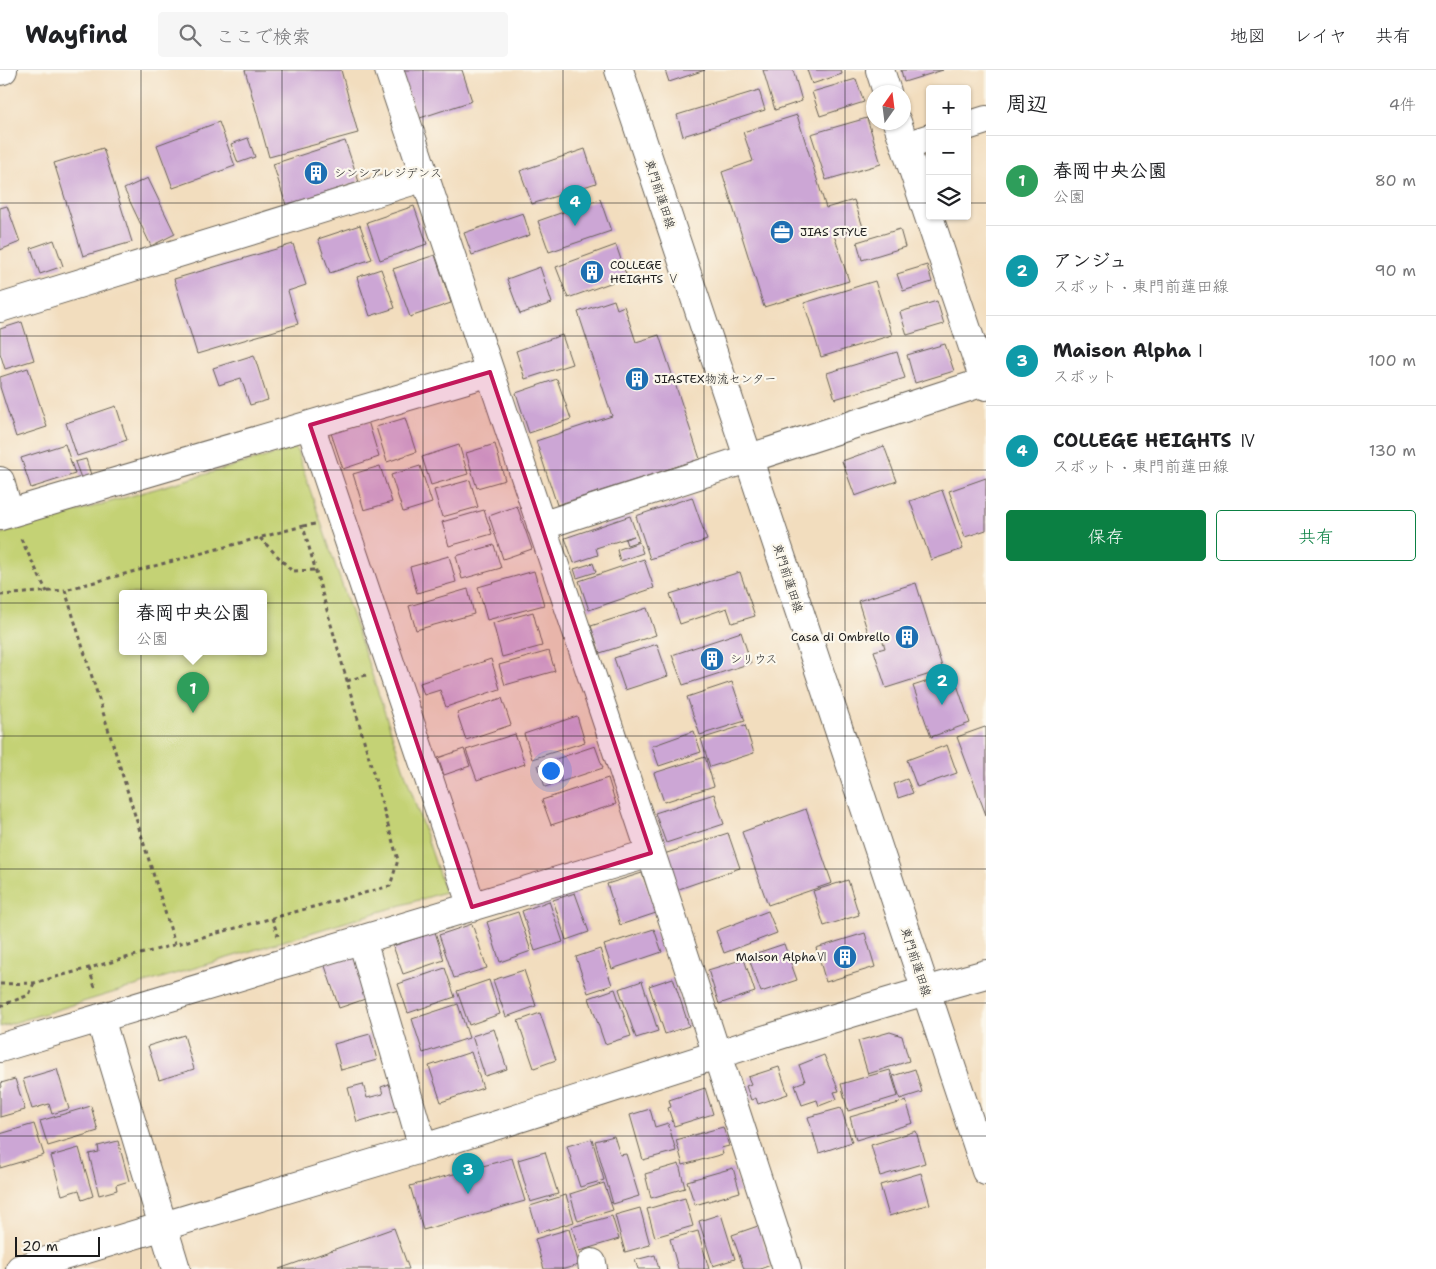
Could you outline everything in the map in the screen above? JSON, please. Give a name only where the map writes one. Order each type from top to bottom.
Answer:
[{"type":"street","points":[[389,70],[787,1269]]},
{"type":"street","name":"東門前蓮田線","points":[[619,70],[986,1171]]},
{"type":"street","points":[[880,70],[885,85]]},
{"type":"street","points":[[971,125],[986,120]]},
{"type":"street","points":[[541,526],[985,384],[911,135]]},
{"type":"street","points":[[0,308],[425,177]]},
{"type":"street","points":[[0,481],[5,515],[490,372]]},
{"type":"street","points":[[310,425],[472,907]]},
{"type":"street","points":[[0,1048],[99,1007],[362,940],[650,853]]},
{"type":"street","points":[[362,940],[423,1148]]},
{"type":"street","points":[[20,1269],[423,1148],[717,1054],[926,990],[986,974]]},
{"type":"street","points":[[99,1007],[176,1269]]},
{"type":"path","points":[[0,595],[65,590],[303,526],[317,524]]},
{"type":"path","points":[[0,984],[34,983],[390,886],[398,860],[303,526]]},
{"type":"path","points":[[260,538],[292,571],[316,570]]},
{"type":"path","points":[[21,539],[47,592]]},
{"type":"path","points":[[65,590],[175,944]]},
{"type":"path","points":[[347,681],[367,675]]},
{"type":"path","points":[[272,918],[278,936]]},
{"type":"path","points":[[89,968],[99,1007]]},
{"type":"path","points":[[0,1006],[29,995],[34,983]]},
{"type":"highlighted area","points":[[490,372],[651,853],[472,907],[310,425]]},
{"type":"green space","points":[[296,448],[445,892],[0,1027],[0,534]]},
{"type":"building","points":[[245,70],[341,70],[358,133],[269,157]]},
{"type":"building","points":[[400,70],[462,70],[472,101],[417,119]]},
{"type":"building","points":[[665,70],[705,70],[669,82]]},
{"type":"building","points":[[763,70],[793,70],[802,101],[775,110]]},
{"type":"building","points":[[807,70],[841,70],[842,74],[812,84]]},
{"type":"building","points":[[901,70],[943,70],[904,82]]},
{"type":"building","points":[[856,79],[864,102],[820,116],[812,92]]},
{"type":"building","points":[[759,90],[765,110],[683,136],[677,115]]},
{"type":"building","points":[[797,115],[826,208],[854,200],[863,227],[834,235],[849,281],[764,307],[722,172],[753,161],[743,132]]},
{"type":"building","points":[[866,118],[866,130],[871,130],[881,164],[826,180],[811,134]]},
{"type":"building","points":[[219,122],[235,166],[173,188],[157,145]]},
{"type":"building","points":[[248,138],[255,157],[238,163],[231,144]]},
{"type":"building","name":"シンシアレジデンス","points":[[345,141],[359,182],[286,205],[273,164]]},
{"type":"building","points":[[103,148],[132,242],[83,256],[54,163]]},
{"type":"building","points":[[585,149],[596,183],[532,204],[520,171]]},
{"type":"building","points":[[148,178],[175,234],[151,246],[124,189]]},
{"type":"building","points":[[600,199],[611,231],[549,252],[538,221]]},
{"type":"building","points":[[7,206],[20,242],[0,250],[0,208]]},
{"type":"building","points":[[414,206],[427,244],[380,260],[367,222]]},
{"type":"building","points":[[523,213],[530,235],[472,255],[464,233]]},
{"type":"building","points":[[360,225],[372,259],[330,273],[318,239]]},
{"type":"building","points":[[900,229],[905,247],[862,260],[857,242]]},
{"type":"building","points":[[54,240],[63,266],[40,274],[31,248]]},
{"type":"building","points":[[293,244],[306,285],[288,291],[298,324],[197,354],[174,279]]},
{"type":"building","name":"COLLEGE HEIGHTS Ⅴ","points":[[616,245],[627,277],[568,298],[556,267]]},
{"type":"building","points":[[435,255],[451,303],[410,317],[393,269]]},
{"type":"building","points":[[927,265],[932,282],[903,291],[897,274]]},
{"type":"building","points":[[540,267],[552,303],[520,314],[507,279]]},
{"type":"building","points":[[381,269],[395,308],[370,316],[357,277]]},
{"type":"building","points":[[875,281],[892,335],[821,357],[804,303]]},
{"type":"building","name":"JIASTEX物流センター","points":[[614,300],[617,309],[624,306],[636,342],[659,335],[700,459],[557,505],[536,441],[612,416],[578,312]]},
{"type":"building","points":[[937,301],[944,324],[907,335],[900,312]]},
{"type":"building","points":[[22,322],[34,360],[5,369],[0,353],[0,329]]},
{"type":"building","points":[[562,335],[572,364],[525,379],[516,351]]},
{"type":"building","points":[[945,344],[954,371],[915,383],[907,355]]},
{"type":"building","points":[[897,352],[905,378],[835,399],[827,373]]},
{"type":"building","points":[[254,355],[268,400],[250,405],[241,378],[219,385],[213,368]]},
{"type":"building","points":[[28,368],[47,427],[16,437],[0,387],[0,377]]},
{"type":"building","points":[[557,379],[571,419],[529,433],[516,393]]},
{"type":"building","points":[[116,406],[127,440],[77,456],[66,423]]},
{"type":"building","points":[[405,418],[416,452],[387,462],[376,427]]},
{"type":"building","points":[[368,421],[379,457],[343,469],[331,433]]},
{"type":"building","points":[[65,444],[75,474],[31,488],[21,458]]},
{"type":"building","points":[[495,444],[505,480],[477,488],[466,453]]},
{"type":"building","points":[[459,445],[468,474],[431,485],[422,457]]},
{"type":"building","points":[[884,446],[897,481],[855,496],[842,461]]},
{"type":"building","points":[[86,459],[91,475],[81,478],[75,462]]},
{"type":"building","points":[[380,466],[392,502],[364,510],[353,474]]},
{"type":"building","points":[[420,466],[432,503],[403,512],[391,475]]},
{"type":"building","points":[[986,478],[986,530],[965,537],[949,491]]},
{"type":"building","points":[[470,480],[478,507],[442,517],[434,490]]},
{"type":"building","points":[[942,490],[963,549],[931,560],[910,501]]},
{"type":"building","points":[[692,497],[707,540],[650,559],[636,516]]},
{"type":"building","points":[[517,506],[532,549],[503,559],[489,516]]},
{"type":"building","points":[[484,510],[492,534],[449,546],[442,522]]},
{"type":"building","points":[[630,516],[639,541],[627,545],[625,539],[634,536],[596,548],[598,555],[574,563],[565,538]]},
{"type":"building","points":[[639,542],[643,553],[620,561],[617,550]]},
{"type":"building","points":[[494,545],[501,568],[462,579],[456,556]]},
{"type":"building","points":[[449,556],[456,582],[417,593],[410,567]]},
{"type":"building","points":[[644,559],[654,588],[589,610],[579,581]]},
{"type":"building","points":[[593,563],[596,572],[577,578],[574,569]]},
{"type":"building","points":[[534,571],[544,605],[487,620],[478,587]]},
{"type":"building","points":[[740,572],[755,616],[732,623],[727,608],[680,624],[670,594]]},
{"type":"building","name":"Casa di Ombrello","points":[[916,583],[943,670],[886,688],[874,651],[885,648],[881,635],[870,639],[858,601]]},
{"type":"building","points":[[468,589],[474,614],[416,630],[409,606]]},
{"type":"building","points":[[647,608],[656,635],[600,653],[591,626]]},
{"type":"building","points":[[533,612],[542,646],[502,657],[493,623]]},
{"type":"building","name":"シリウス","points":[[741,632],[751,663],[683,685],[672,655]]},
{"type":"building","points":[[657,644],[668,676],[625,690],[614,658]]},
{"type":"building","points":[[549,651],[555,671],[505,685],[499,665]]},
{"type":"building","points":[[491,659],[500,689],[446,707],[440,690],[424,695],[420,683]]},
{"type":"building","points":[[953,673],[970,723],[931,737],[913,686]]},
{"type":"building","points":[[732,682],[745,721],[700,735],[687,697]]},
{"type":"building","points":[[502,698],[511,725],[466,740],[457,713]]},
{"type":"building","points":[[577,716],[585,742],[532,759],[524,734]]},
{"type":"building","points":[[745,725],[754,753],[710,767],[701,739]]},
{"type":"building","points":[[986,728],[986,815],[957,737]]},
{"type":"building","points":[[694,731],[701,752],[659,766],[652,746]]},
{"type":"building","points":[[515,734],[525,764],[477,780],[466,750]]},
{"type":"building","points":[[947,745],[957,773],[917,787],[907,760]]},
{"type":"building","points":[[595,746],[603,768],[545,787],[538,765]]},
{"type":"building","points":[[464,749],[470,766],[444,775],[438,758]]},
{"type":"building","points":[[705,757],[714,786],[664,802],[654,773]]},
{"type":"building","points":[[608,778],[616,804],[551,825],[542,800]]},
{"type":"building","points":[[907,779],[913,793],[898,798],[894,784]]},
{"type":"building","points":[[714,794],[724,824],[666,843],[655,813]]},
{"type":"building","points":[[806,809],[832,883],[768,905],[742,832]]},
{"type":"building","points":[[728,833],[740,868],[676,890],[664,854]]},
{"type":"building","points":[[642,873],[656,913],[620,925],[607,884]]},
{"type":"building","points":[[848,880],[859,915],[824,926],[813,891]]},
{"type":"building","points":[[575,893],[589,932],[566,940],[553,900]]},
{"type":"building","points":[[549,901],[563,942],[535,951],[522,911]]},
{"type":"building","points":[[768,911],[777,933],[724,953],[716,931]]},
{"type":"building","points":[[518,912],[531,951],[500,962],[487,922]]},
{"type":"building","points":[[472,924],[487,968],[454,978],[439,935]]},
{"type":"building","points":[[654,929],[662,952],[612,969],[604,945]]},
{"type":"building","points":[[435,932],[444,960],[403,974],[393,946]]},
{"type":"building","name":"Maison AlphaⅥ","points":[[865,933],[875,967],[826,982],[816,948]]},
{"type":"building","points":[[784,944],[797,980],[761,992],[748,956]]},
{"type":"building","points":[[600,949],[612,985],[588,993],[576,957]]},
{"type":"building","points":[[355,953],[371,997],[339,1008],[324,963]]},
{"type":"building","points":[[744,959],[755,992],[719,1004],[708,970]]},
{"type":"building","points":[[445,968],[455,997],[408,1013],[398,984]]},
{"type":"building","points":[[524,970],[536,1006],[506,1017],[493,980]]},
{"type":"building","points":[[673,978],[689,1026],[665,1034],[649,986]]},
{"type":"building","points":[[489,980],[500,1014],[469,1025],[457,991]]},
{"type":"building","points":[[642,981],[658,1031],[636,1038],[619,989]]},
{"type":"building","points":[[615,989],[631,1036],[605,1044],[589,998]]},
{"type":"building","points":[[458,1004],[469,1038],[423,1053],[412,1019]]},
{"type":"building","points":[[540,1013],[556,1060],[534,1068],[518,1021]]},
{"type":"building","points":[[494,1029],[507,1069],[485,1076],[472,1036]]},
{"type":"building","points":[[890,1032],[902,1036],[909,1061],[868,1074],[858,1041]]},
{"type":"building","points":[[370,1034],[377,1060],[341,1070],[334,1044]]},
{"type":"building","points":[[184,1035],[194,1069],[159,1080],[148,1046]]},
{"type":"building","points":[[471,1052],[483,1088],[441,1102],[429,1066]]},
{"type":"building","points":[[824,1055],[839,1091],[834,1092],[837,1099],[819,1106],[817,1100],[802,1105],[795,1085],[805,1081],[799,1065]]},
{"type":"building","points":[[779,1067],[788,1094],[758,1104],[756,1098],[751,1100],[746,1086],[751,1084],[748,1077]]},
{"type":"building","points":[[57,1069],[69,1109],[52,1114],[49,1104],[32,1109],[23,1079]]},
{"type":"building","points":[[915,1069],[922,1092],[900,1099],[893,1076]]},
{"type":"building","points":[[890,1070],[898,1096],[848,1111],[841,1084]]},
{"type":"building","points":[[15,1079],[25,1110],[0,1117],[1,1083]]},
{"type":"building","points":[[395,1082],[402,1109],[357,1122],[348,1088],[363,1084],[367,1098],[383,1094],[381,1087]]},
{"type":"building","points":[[705,1088],[713,1114],[674,1126],[668,1108],[671,1107],[669,1100]]},
{"type":"building","points":[[906,1101],[913,1123],[856,1140],[850,1117]]},
{"type":"building","points":[[91,1106],[98,1131],[48,1146],[40,1121]]},
{"type":"building","points":[[841,1108],[852,1142],[819,1153],[808,1117]]},
{"type":"building","points":[[650,1109],[655,1127],[668,1123],[676,1151],[643,1160],[630,1115]]},
{"type":"building","points":[[34,1124],[44,1155],[0,1168],[0,1134]]},
{"type":"building","points":[[723,1127],[729,1146],[721,1148],[723,1154],[683,1165],[676,1140]]},
{"type":"building","points":[[916,1131],[925,1163],[880,1176],[871,1145]]},
{"type":"building","points":[[614,1136],[620,1155],[626,1154],[639,1196],[613,1204],[595,1141]]},
{"type":"building","points":[[592,1139],[604,1180],[580,1187],[567,1146]]},
{"type":"building","points":[[118,1141],[129,1181],[116,1185],[117,1190],[99,1195],[89,1154],[99,1152],[98,1146]]},
{"type":"building","points":[[79,1148],[93,1196],[82,1200],[79,1190],[62,1195],[51,1156]]},
{"type":"building","points":[[545,1152],[558,1194],[530,1202],[518,1160]]},
{"type":"building","points":[[512,1158],[525,1201],[423,1230],[410,1186]]},
{"type":"building","points":[[679,1164],[685,1188],[651,1198],[645,1174]]},
{"type":"building","points":[[733,1168],[740,1192],[695,1205],[687,1181]]},
{"type":"building","points":[[921,1173],[930,1204],[889,1216],[880,1185]]},
{"type":"building","points":[[604,1183],[613,1210],[578,1221],[570,1194]]},
{"type":"building","points":[[566,1195],[574,1222],[538,1233],[530,1206]]},
{"type":"building","points":[[685,1198],[693,1226],[655,1237],[647,1209]]},
{"type":"building","points":[[640,1208],[650,1245],[625,1252],[615,1215]]},
{"type":"building","points":[[721,1214],[735,1259],[713,1266],[699,1221]]},
{"type":"building","points":[[612,1216],[619,1239],[579,1251],[572,1227]]},
{"type":"building","points":[[758,1226],[771,1265],[760,1269],[744,1269],[732,1235]]},
{"type":"building","points":[[394,1228],[409,1269],[279,1269]]},
{"type":"building","points":[[569,1229],[579,1265],[564,1269],[544,1269],[535,1239]]},
{"type":"building","points":[[698,1231],[709,1269],[678,1269],[670,1239]]},
{"type":"building","points":[[655,1255],[659,1269],[638,1269],[635,1260]]},
{"type":"place","name":"シンシアレジデンス","points":[[316,173]]},
{"type":"place","name":"COLLEGE HEIGHTS Ⅳ","points":[[575,226]]},
{"type":"place","name":"JIAS STYLE","points":[[782,232]]},
{"type":"place","name":"COLLEGE HEIGHTS Ⅴ","points":[[592,272]]},
{"type":"place","name":"JIASTEX物流センター","points":[[637,379]]},
{"type":"place","name":"Casa di Ombrello","points":[[907,637]]},
{"type":"place","name":"シリウス","points":[[712,659]]},
{"type":"place","name":"アンジュ","points":[[942,705]]},
{"type":"place","name":"春岡中央公園","points":[[193,713]]},
{"type":"place","name":"Maison AlphaⅥ","points":[[845,957]]},
{"type":"place","name":"Maison AlphaⅠ","points":[[468,1194]]}]
